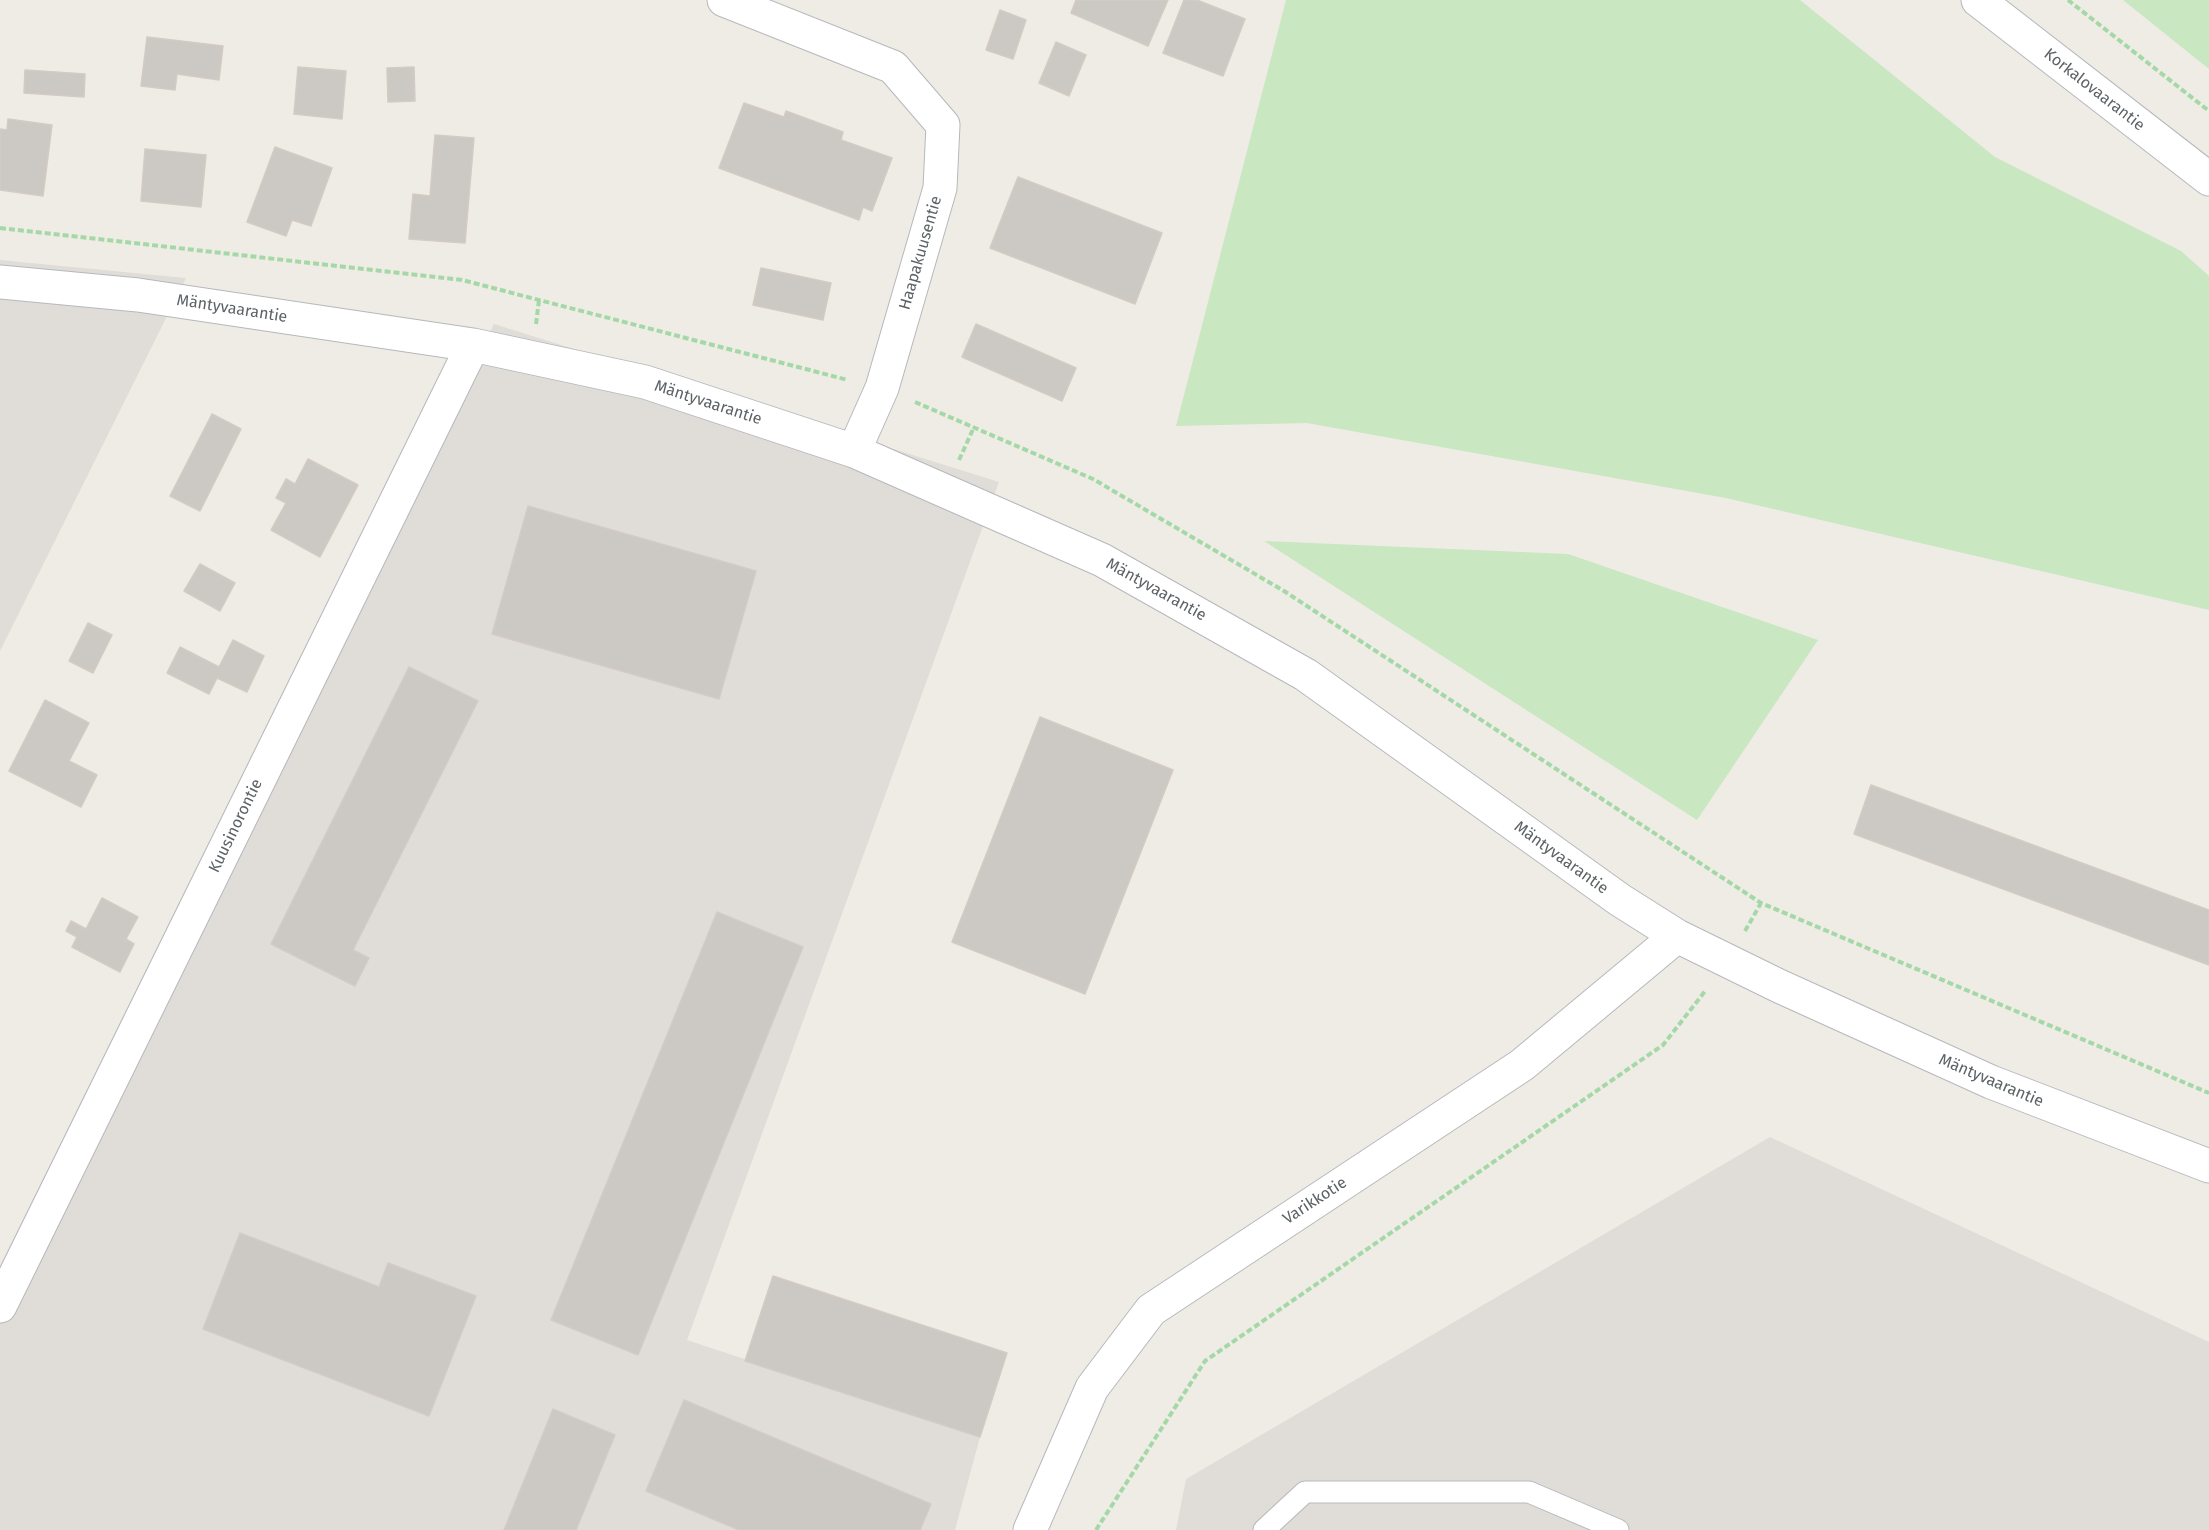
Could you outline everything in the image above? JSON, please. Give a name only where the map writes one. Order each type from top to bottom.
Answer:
[{"type":"street","name":"Haapakuusentie","points":[[724,0],[893,67],[943,125],[940,188],[882,388],[854,451]]},
{"type":"street","name":"Korkalovaarantie","points":[[1978,0],[2209,179]]},
{"type":"street","name":"Mäntyvaarantie","points":[[0,282],[138,295],[473,345],[645,382],[854,451],[1102,560],[1306,675],[1610,893],[1677,936],[1779,986],[1990,1082],[2209,1166]]},
{"type":"street","name":"Kuusinorontie","points":[[0,1306],[473,345]]},
{"type":"street","name":"Varikkotie","points":[[1030,1530],[1092,1388],[1151,1310],[1522,1065],[1677,936]]},
{"type":"lane","points":[[1264,1530],[1305,1492],[1529,1492],[1618,1530]]},
{"type":"path","points":[[2068,0],[2209,111]]},
{"type":"path","points":[[1096,1530],[1205,1361],[1663,1045],[1729,961],[1761,903]]},
{"type":"shaded area","points":[[0,260],[186,278],[0,651]]},
{"type":"shaded area","points":[[494,324],[999,482],[687,1340],[980,1437],[955,1530],[0,1530],[0,1311]]},
{"type":"shaded area","points":[[1770,1137],[2209,1342],[2209,1530],[1176,1530],[1186,1479]]},
{"type":"green space","points":[[1286,0],[1800,0],[1995,157],[2181,251],[2209,276],[2209,610],[1726,498],[1307,423],[1176,426]]},
{"type":"green space","points":[[2123,0],[2209,0],[2209,69]]},
{"type":"green space","points":[[1264,541],[1568,554],[1818,640],[1697,820]]},
{"type":"building","points":[[1076,0],[1168,0],[1148,46],[1071,13]]},
{"type":"building","points":[[1184,0],[1197,0],[1245,19],[1223,76],[1163,53]]},
{"type":"building","points":[[1000,10],[1026,20],[1013,59],[986,50]]},
{"type":"building","points":[[147,37],[223,46],[219,80],[177,74],[175,90],[141,86]]},
{"type":"building","points":[[1056,42],[1086,55],[1069,96],[1039,83]]},
{"type":"building","points":[[298,67],[346,71],[342,119],[294,114]]},
{"type":"building","points":[[414,67],[415,101],[388,102],[387,68]]},
{"type":"building","points":[[25,70],[85,74],[84,97],[24,93]]},
{"type":"building","points":[[744,103],[784,117],[786,111],[843,132],[841,140],[892,158],[872,211],[863,207],[859,220],[719,168]]},
{"type":"building","points":[[8,119],[52,125],[43,196],[0,190],[0,129],[7,130]]},
{"type":"building","points":[[435,135],[474,138],[465,243],[409,239],[413,194],[430,196]]},
{"type":"building","points":[[275,147],[332,168],[311,226],[292,220],[286,236],[247,222]]},
{"type":"building","points":[[145,149],[206,155],[201,207],[141,201]]},
{"type":"building","points":[[1018,177],[1162,233],[1135,304],[990,248]]},
{"type":"building","points":[[761,268],[831,283],[823,320],[753,305]]},
{"type":"building","points":[[976,324],[1076,368],[1062,401],[962,357]]},
{"type":"building","points":[[212,414],[241,429],[200,511],[170,496]]},
{"type":"building","points":[[308,459],[358,485],[320,557],[271,530],[286,503],[276,498],[286,479],[295,484]]},
{"type":"building","points":[[528,506],[756,571],[719,699],[492,634]]},
{"type":"building","points":[[200,564],[235,583],[220,611],[184,591]]},
{"type":"building","points":[[88,623],[112,635],[93,673],[69,661]]},
{"type":"building","points":[[233,640],[264,656],[247,692],[217,678],[209,694],[167,673],[180,647],[219,667]]},
{"type":"building","points":[[409,667],[478,701],[353,950],[369,958],[355,986],[271,944]]},
{"type":"building","points":[[45,700],[89,723],[69,761],[97,775],[81,807],[9,771]]},
{"type":"building","points":[[1040,717],[1173,770],[1085,994],[952,942]]},
{"type":"building","points":[[1871,785],[2209,910],[2209,965],[1854,834]]},
{"type":"building","points":[[102,898],[138,917],[126,939],[134,944],[120,972],[72,947],[77,937],[66,931],[71,921],[86,929]]},
{"type":"building","points":[[717,912],[803,947],[638,1355],[551,1320]]},
{"type":"building","points":[[240,1233],[379,1287],[388,1263],[476,1296],[429,1416],[203,1329]]},
{"type":"building","points":[[773,1276],[1007,1353],[980,1437],[745,1361]]},
{"type":"building","points":[[684,1400],[931,1504],[920,1530],[739,1530],[646,1491]]},
{"type":"building","points":[[553,1409],[615,1435],[576,1530],[504,1530]]}]
